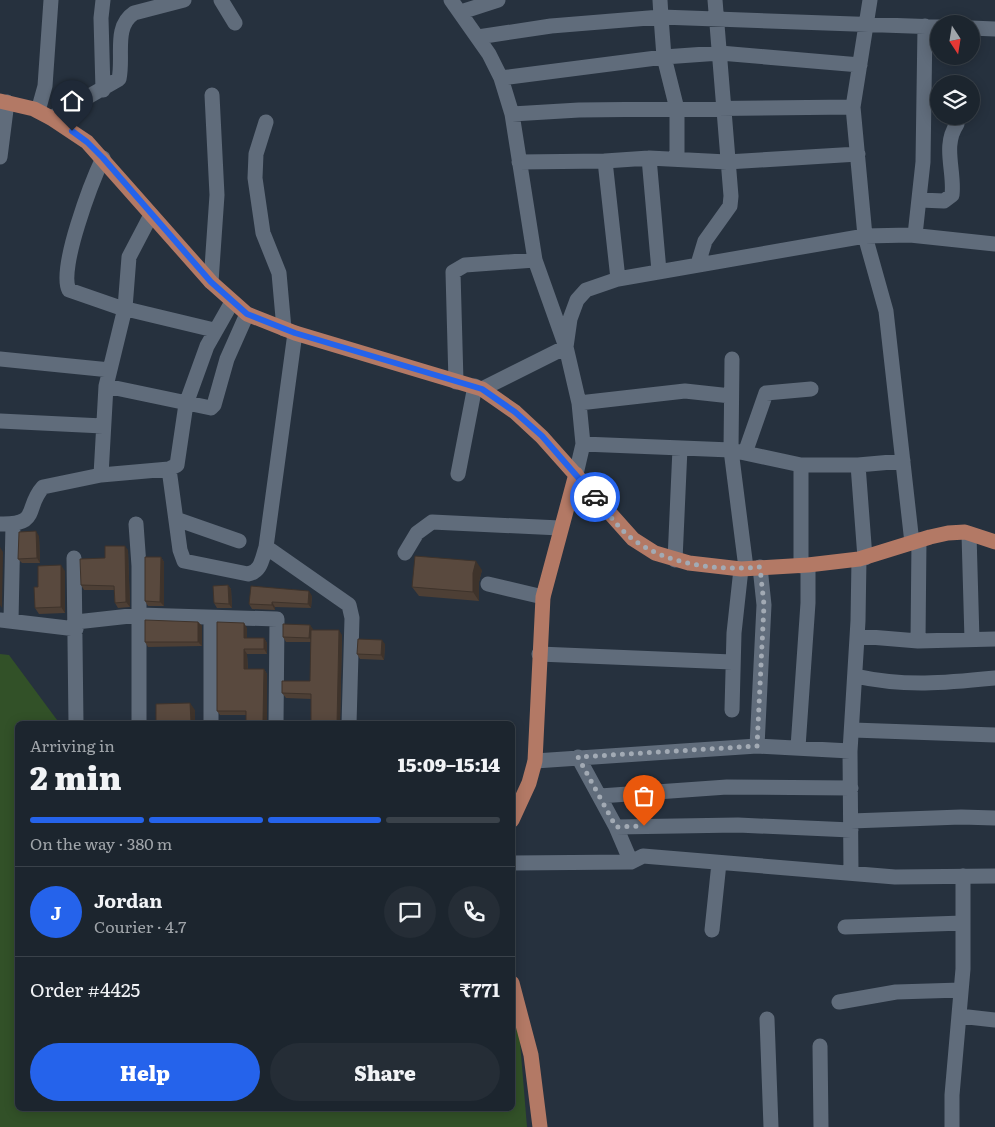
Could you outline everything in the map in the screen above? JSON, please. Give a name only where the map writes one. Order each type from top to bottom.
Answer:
[{"type":"main road","points":[[3,101],[45,115],[87,142],[211,282],[247,314],[289,331],[435,373],[456,382],[479,387],[515,412],[542,436],[632,539],[655,553],[689,563],[749,568],[804,566],[862,558],[948,533],[969,534],[995,542]]},
{"type":"main road","points":[[518,796],[534,761],[543,597],[576,474]]},
{"type":"main road","points":[[515,994],[528,1039],[540,1127]]},
{"type":"street","points":[[51,0],[45,86],[45,115],[103,90],[119,79],[123,24],[128,17],[134,13],[184,0]]},
{"type":"street","points":[[103,0],[101,18],[103,90]]},
{"type":"street","points":[[221,0],[235,23]]},
{"type":"street","points":[[451,0],[478,37],[501,78],[512,114],[535,260],[566,347],[579,403],[583,444],[576,474]]},
{"type":"street","points":[[461,12],[498,0]]},
{"type":"street","points":[[660,0],[664,57],[677,109],[677,159]]},
{"type":"street","points":[[698,264],[704,241],[730,206],[731,196],[715,0]]},
{"type":"street","points":[[870,0],[853,107],[865,236],[886,311],[903,461],[916,542],[918,641]]},
{"type":"street","points":[[478,37],[551,26],[661,17],[930,26]]},
{"type":"street","points":[[980,28],[995,29]]},
{"type":"street","points":[[501,78],[664,57],[720,53],[860,65]]},
{"type":"street","points":[[915,235],[920,200],[930,56]]},
{"type":"street","points":[[211,282],[217,195],[212,95]]},
{"type":"street","points":[[0,157],[3,101]]},
{"type":"street","points":[[512,114],[677,109],[724,110],[853,107]]},
{"type":"street","points":[[169,469],[181,556],[184,561],[254,573],[260,566],[266,547],[289,331],[280,273],[263,233],[255,178],[256,154],[266,122]]},
{"type":"street","points":[[920,200],[944,201],[952,196],[949,152],[952,131],[956,125]]},
{"type":"street","points":[[519,162],[605,161],[648,158],[727,162],[858,154]]},
{"type":"street","points":[[103,158],[90,187],[78,225],[66,284],[74,293],[214,330]]},
{"type":"street","points":[[648,158],[660,271]]},
{"type":"street","points":[[605,161],[618,278]]},
{"type":"street","points":[[101,475],[106,386],[125,308],[130,257],[151,214]]},
{"type":"street","points":[[566,347],[570,319],[577,300],[586,290],[618,278],[865,236],[915,235],[995,244]]},
{"type":"street","points":[[456,382],[453,272],[465,265],[535,260]]},
{"type":"street","points":[[232,302],[214,330],[186,404],[177,465],[169,469],[101,475],[44,486],[38,492],[27,519],[6,524],[5,620],[76,626],[139,615],[211,619],[277,619],[276,721]]},
{"type":"street","points":[[106,386],[207,409],[214,405],[227,359],[247,314]]},
{"type":"street","points":[[458,474],[479,387],[566,347]]},
{"type":"street","points":[[0,359],[110,370]]},
{"type":"street","points":[[732,359],[731,396],[749,568],[732,662],[732,710]]},
{"type":"street","points":[[738,451],[766,393],[776,390],[811,389]]},
{"type":"street","points":[[579,403],[672,391],[731,396]]},
{"type":"street","points":[[0,421],[103,426]]},
{"type":"street","points":[[583,444],[738,451],[801,465],[858,465],[903,461]]},
{"type":"street","points":[[675,560],[680,448]]},
{"type":"street","points":[[798,747],[808,603],[804,566],[801,465]]},
{"type":"street","points":[[851,873],[850,751],[853,730],[862,558],[858,465]]},
{"type":"street","points":[[176,519],[239,541]]},
{"type":"street","points":[[405,553],[417,533],[432,522],[560,528]]},
{"type":"street","points":[[136,524],[139,615],[139,721]]},
{"type":"street","points":[[969,534],[972,640]]},
{"type":"street","points":[[266,547],[349,605],[352,618],[349,721]]},
{"type":"street","points":[[74,558],[76,721]]},
{"type":"street","points":[[749,568],[764,605],[757,746]]},
{"type":"street","points":[[488,584],[543,597]]},
{"type":"street","points":[[211,619],[211,721]]},
{"type":"street","points":[[858,636],[918,641],[995,639]]},
{"type":"street","points":[[539,654],[732,662]]},
{"type":"street","points":[[856,676],[887,683],[928,684],[995,678]]},
{"type":"street","points":[[853,730],[995,735]]},
{"type":"street","points":[[534,761],[757,746],[850,751]]},
{"type":"street","points":[[578,757],[616,827],[632,862]]},
{"type":"street","points":[[600,796],[727,787],[851,788]]},
{"type":"street","points":[[616,827],[851,825],[952,817],[995,818]]},
{"type":"street","points":[[515,863],[632,862],[643,856],[895,876],[995,876]]},
{"type":"street","points":[[712,930],[719,863]]},
{"type":"street","points":[[952,1127],[961,990],[963,876]]},
{"type":"street","points":[[845,927],[963,923]]},
{"type":"street","points":[[839,1002],[896,992],[961,990]]},
{"type":"street","points":[[959,1016],[995,1020]]},
{"type":"street","points":[[767,1020],[771,1127]]},
{"type":"street","points":[[820,1046],[821,1127]]},
{"type":"green space","points":[[0,654],[9,655],[58,721],[15,721],[15,1111],[515,1111],[515,1017],[518,1018],[527,1127],[0,1127]]},
{"type":"building","points":[[36,531],[37,558],[18,559],[19,532]]},
{"type":"building","points":[[105,546],[125,546],[126,602],[115,603],[114,586],[81,585],[80,559],[105,558]]},
{"type":"building","points":[[415,556],[476,561],[473,573],[473,592],[412,587]]},
{"type":"building","points":[[145,557],[161,557],[160,602],[145,601]]},
{"type":"building","points":[[61,565],[61,607],[35,608],[34,587],[38,587],[38,566]]},
{"type":"building","points":[[228,585],[229,604],[214,603],[213,586]]},
{"type":"building","points":[[251,586],[309,591],[308,604],[272,602],[272,605],[249,604]]},
{"type":"building","points":[[145,620],[198,622],[198,642],[145,642]]},
{"type":"building","points":[[217,622],[244,623],[244,638],[264,638],[264,649],[244,649],[244,669],[264,669],[264,721],[246,721],[246,711],[217,711]]},
{"type":"building","points":[[283,624],[310,625],[309,638],[283,637]]},
{"type":"building","points":[[311,630],[339,630],[337,721],[311,721],[311,694],[282,693],[282,681],[310,681]]},
{"type":"building","points":[[358,639],[382,640],[381,655],[357,654]]},
{"type":"building","points":[[190,703],[191,721],[156,721],[156,704]]},
{"type":"way so far","points":[[595,497],[632,539],[655,553],[689,563],[741,569],[760,567],[764,605],[757,746],[578,757],[616,827],[644,826]]},
{"type":"route","points":[[72,131],[87,142],[103,158],[211,282],[247,314],[295,333],[435,373],[456,382],[482,389],[515,412],[542,436],[595,497]]}]
